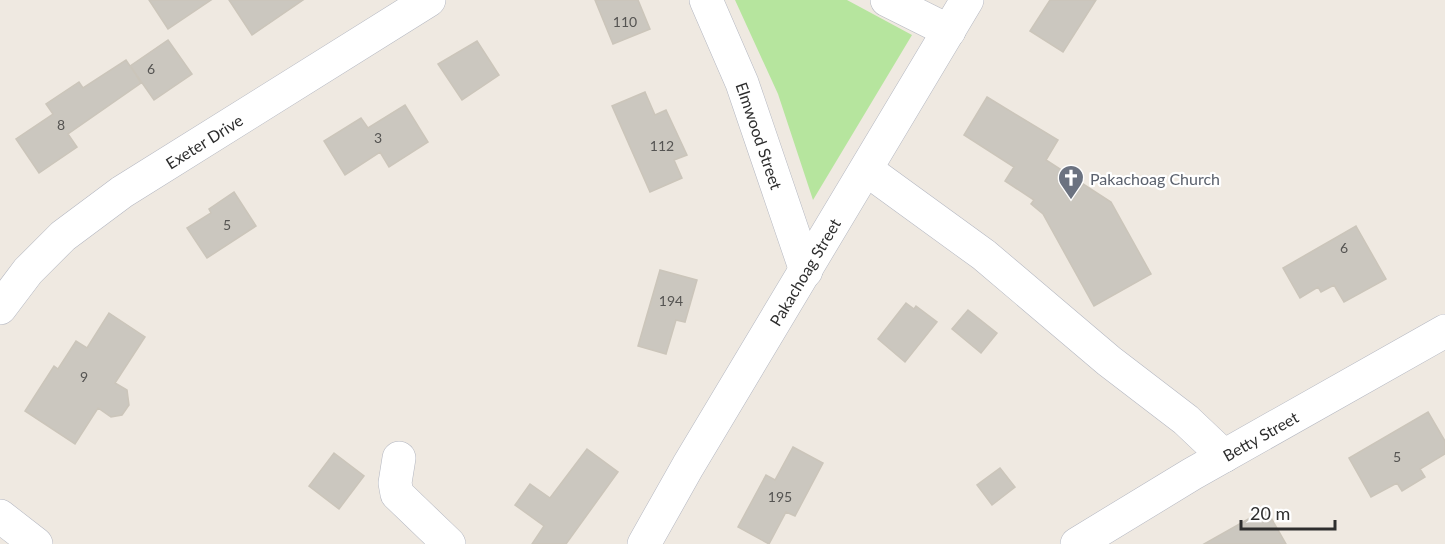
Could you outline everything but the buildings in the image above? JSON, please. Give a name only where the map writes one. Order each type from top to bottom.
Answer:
[{"type":"street","name":"Exeter Drive","points":[[0,308],[28,271],[63,236],[122,192],[429,0]]},
{"type":"street","name":"Elmwood Street","points":[[706,0],[742,83],[806,272]]},
{"type":"street","points":[[887,0],[949,31]]},
{"type":"street","name":"Pakachoag Street","points":[[644,544],[688,466],[967,0]]},
{"type":"street","points":[[867,170],[984,255],[1109,361],[1186,420],[1224,456]]},
{"type":"street","name":"Betty Street","points":[[1077,544],[1224,456],[1445,331]]},
{"type":"street","points":[[399,458],[395,483],[397,494],[449,544]]},
{"type":"street","points":[[0,516],[36,544]]},
{"type":"green space","points":[[735,0],[847,0],[912,35],[813,200],[778,94]]},
{"type":"place","name":"Pakachoag Church","points":[[1071,201]]}]
